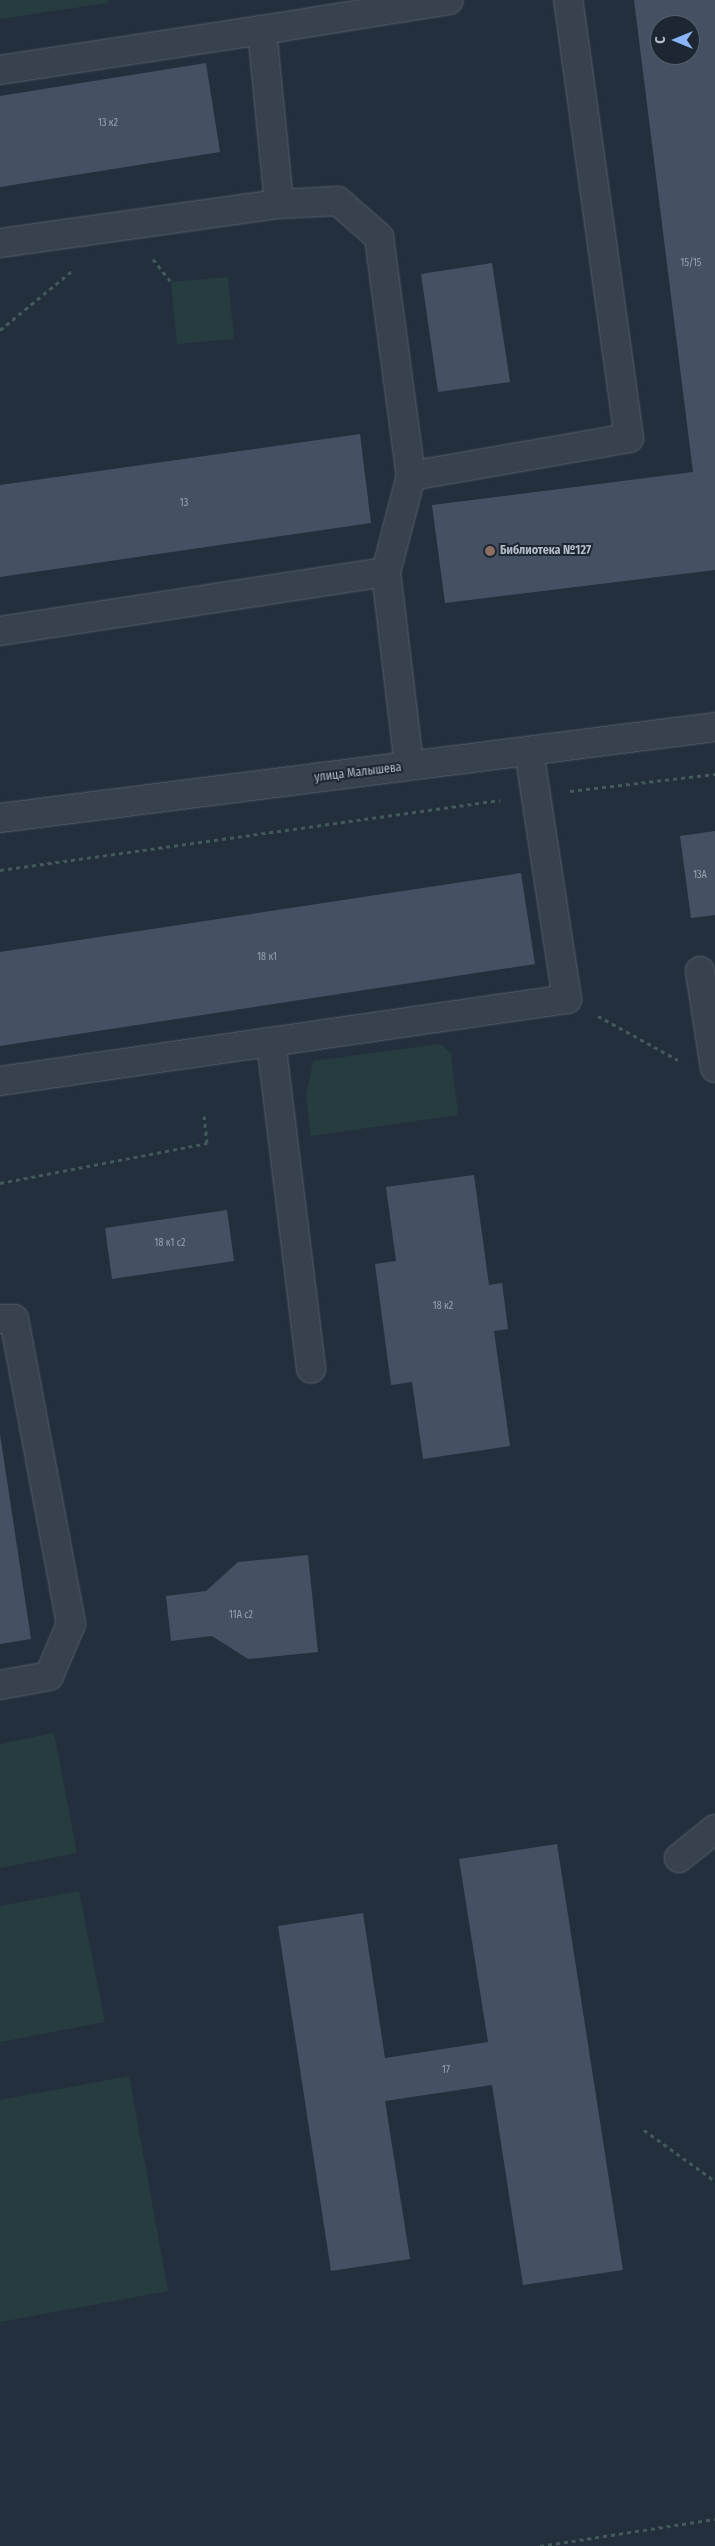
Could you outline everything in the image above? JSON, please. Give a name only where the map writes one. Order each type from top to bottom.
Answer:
[{"type":"street","points":[[0,70],[449,0]]},
{"type":"street","points":[[411,476],[629,438],[568,0]]},
{"type":"street","points":[[262,30],[279,204]]},
{"type":"street","points":[[0,243],[279,204],[338,200],[379,237],[411,476],[386,572],[409,766]]},
{"type":"street","points":[[0,631],[386,572]]},
{"type":"street","name":"улица Малышева","points":[[0,818],[715,727]]},
{"type":"street","points":[[0,1081],[566,999],[529,751]]},
{"type":"street","points":[[700,971],[715,1068]]},
{"type":"street","points":[[271,1042],[311,1368]]},
{"type":"street","points":[[0,1318],[14,1320],[71,1624],[49,1676],[0,1685]]},
{"type":"street","points":[[679,1858],[715,1829]]},
{"type":"path","points":[[0,330],[82,263]]},
{"type":"path","points":[[0,870],[536,795],[715,774]]},
{"type":"path","points":[[566,999],[680,1062]]},
{"type":"path","points":[[0,1183],[207,1142],[204,1116]]},
{"type":"path","points":[[644,2130],[715,2181]]},
{"type":"path","points":[[540,2546],[715,2519]]},
{"type":"green space","points":[[0,0],[108,0],[108,3],[0,19]]},
{"type":"green space","points":[[228,277],[234,339],[177,344],[171,282]]},
{"type":"green space","points":[[440,1044],[451,1053],[458,1115],[311,1136],[306,1096],[313,1061]]},
{"type":"green space","points":[[54,1733],[77,1853],[0,1868],[0,1744]]},
{"type":"green space","points":[[79,1891],[105,2022],[0,2042],[0,1906]]},
{"type":"green space","points":[[129,2076],[168,2291],[0,2322],[0,2100]]},
{"type":"building","points":[[634,0],[715,0],[715,570],[445,603],[432,505],[693,472]]},
{"type":"building","points":[[206,63],[220,152],[0,187],[0,96]]},
{"type":"building","points":[[492,263],[510,382],[438,392],[421,274]]},
{"type":"building","points":[[360,434],[371,523],[0,577],[0,485]]},
{"type":"building","points":[[715,831],[715,915],[691,918],[680,836]]},
{"type":"building","points":[[521,873],[535,964],[0,1046],[0,952]]},
{"type":"building","points":[[474,1175],[489,1285],[502,1283],[508,1329],[494,1331],[510,1446],[423,1459],[412,1382],[391,1385],[375,1264],[396,1261],[386,1187]]},
{"type":"building","points":[[227,1210],[234,1261],[112,1279],[105,1228]]},
{"type":"building","points":[[0,1434],[31,1639],[0,1644]]},
{"type":"building","points":[[308,1555],[318,1652],[248,1659],[212,1636],[171,1641],[166,1596],[206,1591],[238,1562]]},
{"type":"building","points":[[557,1844],[623,2270],[523,2285],[492,2085],[385,2101],[410,2259],[331,2271],[278,1926],[363,1913],[385,2058],[488,2042],[459,1859]]},
{"type":"place","name":"Библиотека №127","points":[[490,551]]}]
